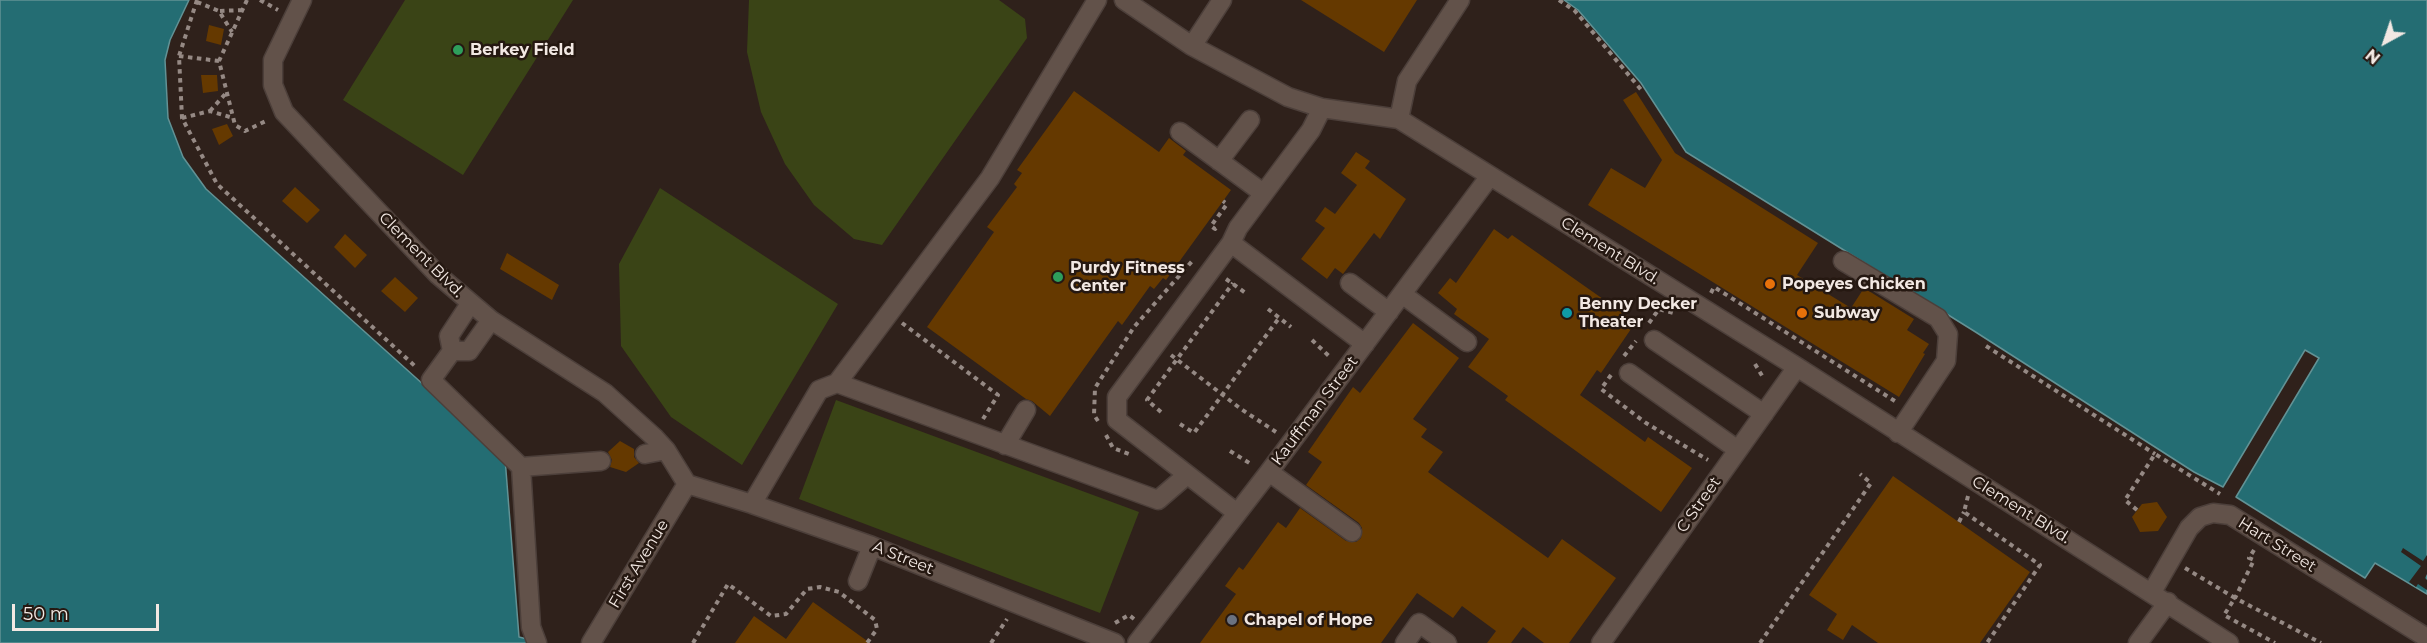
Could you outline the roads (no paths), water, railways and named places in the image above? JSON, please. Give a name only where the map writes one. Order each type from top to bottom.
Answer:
[{"type":"street","name":"Clement Blvd.","points":[[302,0],[273,60],[273,85],[284,112],[438,275],[491,320],[605,393],[666,450],[687,484]]},
{"type":"street","points":[[752,504],[819,390],[837,383],[990,178],[1097,0]]},
{"type":"street","name":"Clement Blvd.","points":[[1124,0],[1192,46],[1288,97],[1322,108],[1399,119],[1797,367],[2229,643]]},
{"type":"street","points":[[1192,46],[1222,0]]},
{"type":"street","points":[[1399,119],[1407,81],[1460,0]]},
{"type":"street","points":[[1237,513],[1117,420],[1117,397],[1156,344],[1232,228],[1263,193],[1311,130],[1322,108]]},
{"type":"street","points":[[1219,161],[1250,120]]},
{"type":"street","points":[[1179,132],[1263,193]]},
{"type":"street","name":"Kauffman Street","points":[[1137,643],[1269,472],[1490,176]]},
{"type":"street","points":[[1232,228],[1365,344]]},
{"type":"street","points":[[1843,261],[1938,318],[1948,334],[1946,361],[1898,433]]},
{"type":"street","points":[[1350,283],[1389,312]]},
{"type":"street","points":[[1402,294],[1467,342]]},
{"type":"street","points":[[470,303],[449,336],[452,351],[431,380],[521,467],[531,627],[537,643]]},
{"type":"street","points":[[452,351],[469,351],[491,320]]},
{"type":"street","points":[[1654,340],[1764,414]]},
{"type":"street","name":"C Street","points":[[1601,643],[1797,367]]},
{"type":"street","points":[[1629,373],[1738,450]]},
{"type":"street","points":[[837,383],[1158,500],[1187,475]]},
{"type":"street","points":[[1005,445],[1026,410]]},
{"type":"street","points":[[645,454],[666,450]]},
{"type":"street","points":[[521,467],[601,461]]},
{"type":"street","points":[[1269,472],[1352,532]]},
{"type":"street","name":"A Street","points":[[687,484],[872,546],[1115,643]]},
{"type":"street","name":"First Avenue","points":[[591,643],[687,484]]},
{"type":"street","name":"Hart Street","points":[[2152,592],[2189,528],[2200,517],[2213,513],[2230,515],[2427,639]]},
{"type":"street","points":[[858,581],[872,546]]},
{"type":"street","points":[[2138,643],[2168,602]]},
{"type":"street","points":[[1405,643],[1419,623],[1447,643]]},
{"type":"water","points":[[0,0],[189,0],[170,40],[165,60],[168,118],[183,157],[206,189],[505,458],[519,637],[527,639],[530,643],[0,643]]},
{"type":"water","points":[[1564,0],[2427,0],[2427,594],[2375,563],[2365,578],[2236,497],[2319,358],[2305,350],[2223,487],[2194,472],[1974,331],[1686,152],[1641,83],[1578,10]]},
{"type":"place","name":"Berkey Field","points":[[458,50]]},
{"type":"place","name":"Purdy Fitness Center","points":[[1058,277]]},
{"type":"place","name":"Popeyes Chicken","points":[[1770,284]]},
{"type":"place","name":"Benny Decker Theater","points":[[1567,313]]},
{"type":"place","name":"Subway","points":[[1802,313]]},
{"type":"place","name":"Chapel of Hope","points":[[1232,620]]}]
